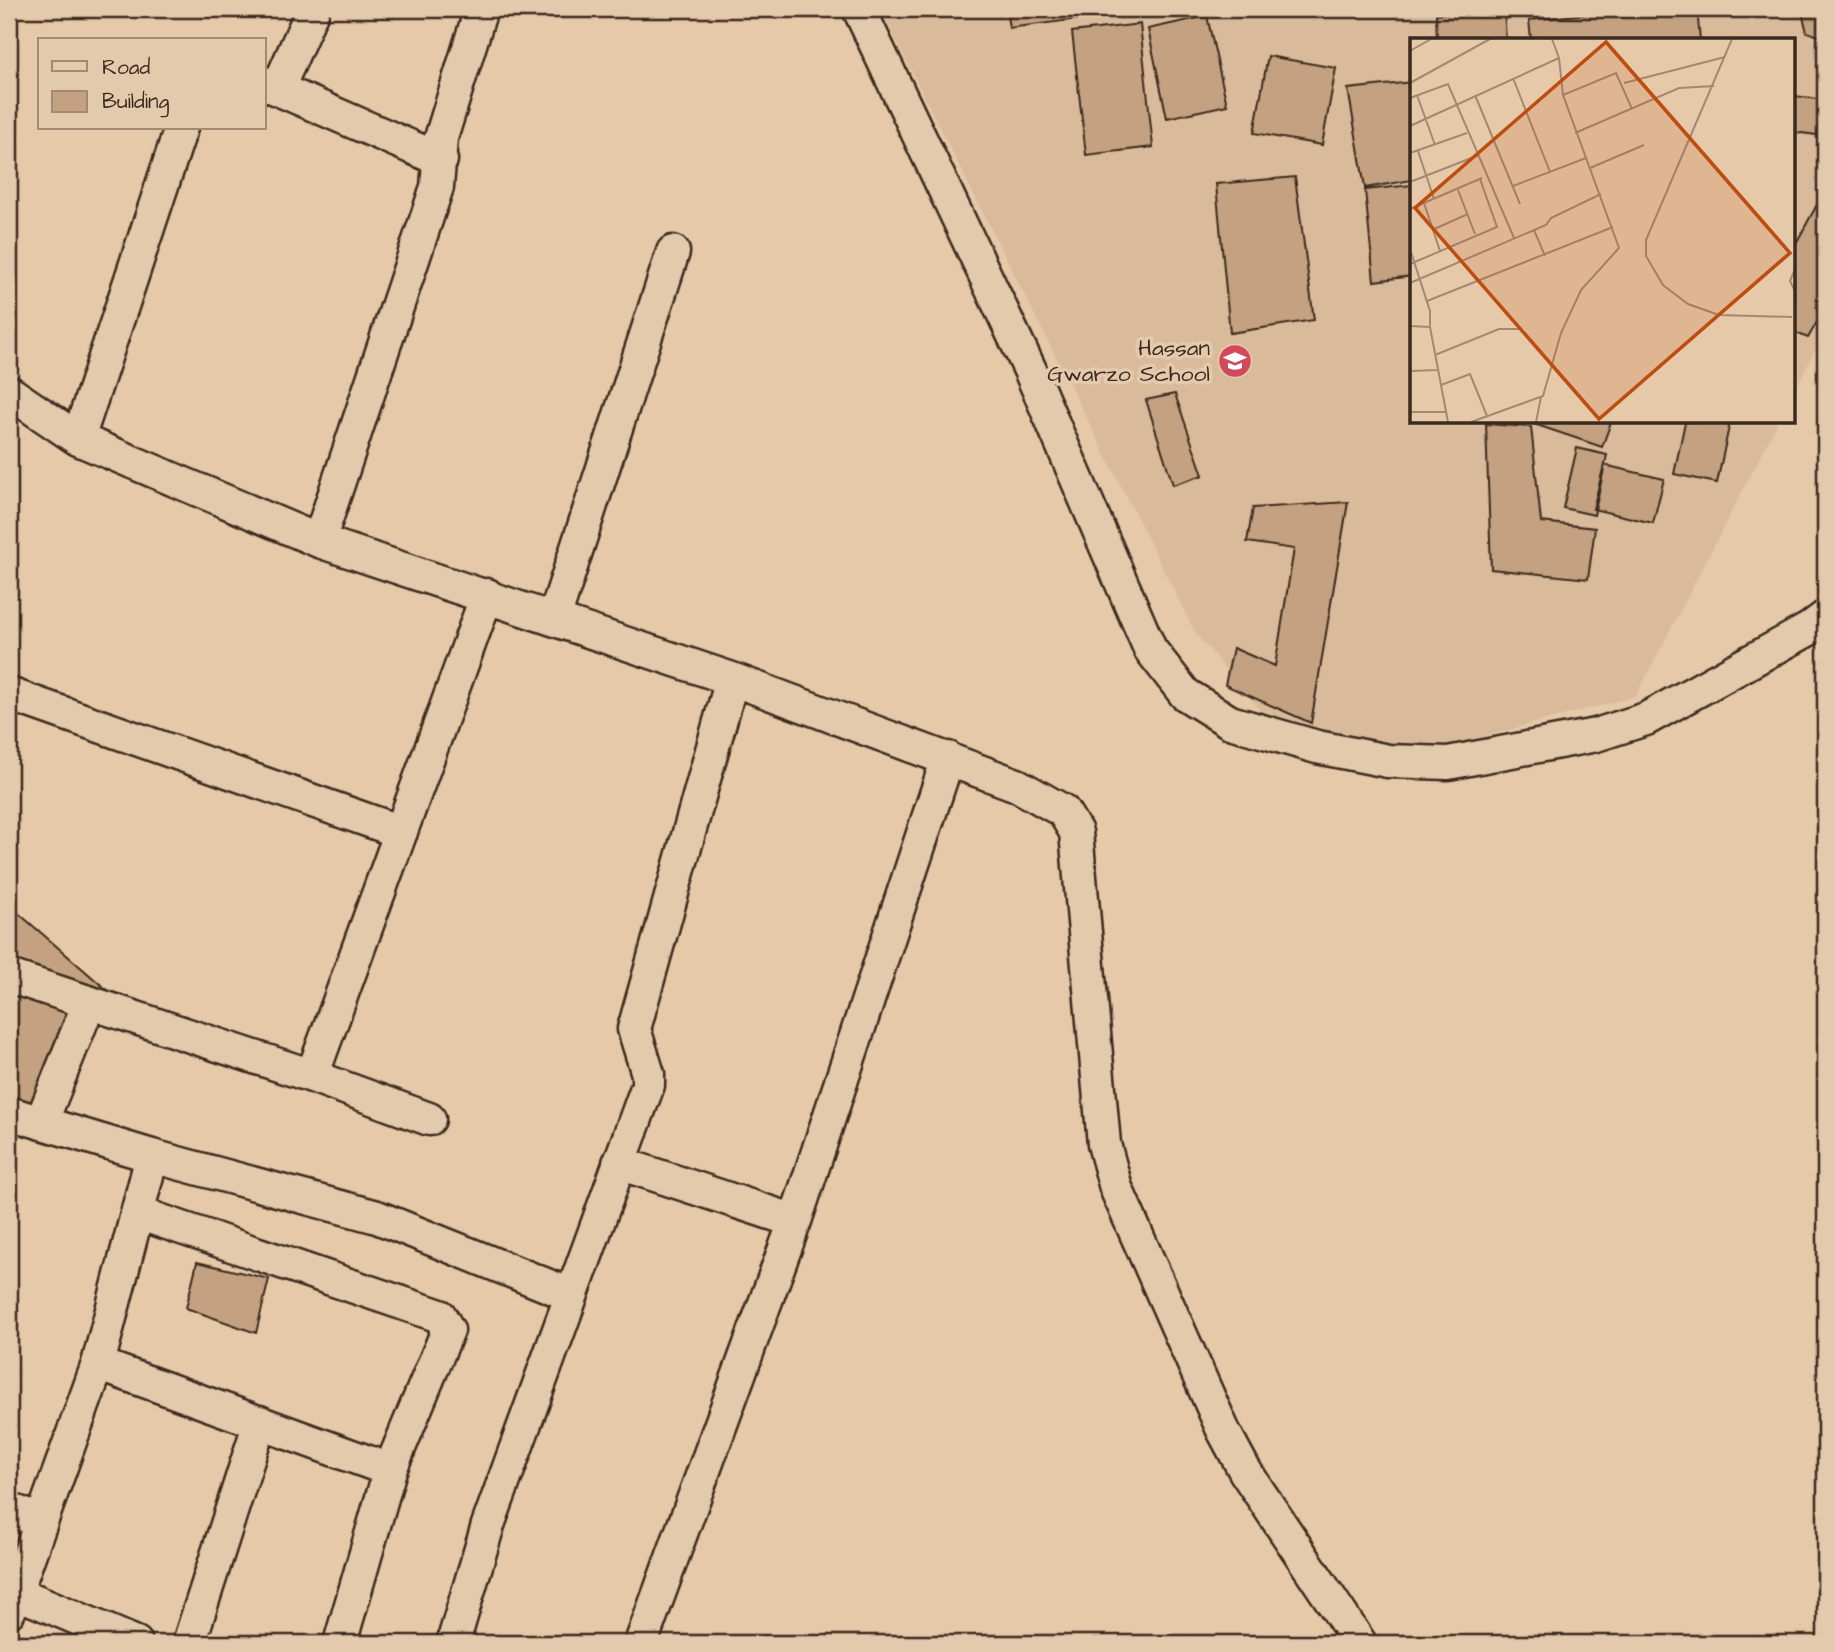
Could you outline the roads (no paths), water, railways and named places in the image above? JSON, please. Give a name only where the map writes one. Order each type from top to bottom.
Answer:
[{"type":"street","points":[[313,9],[271,86],[441,160]]},
{"type":"street","points":[[319,541],[437,187],[441,138],[481,9]]},
{"type":"street","points":[[859,9],[1030,370],[1150,649],[1185,694],[1230,722],[1317,747],[1388,761],[1448,762],[1596,735],[1646,719],[1809,629],[1825,617]]},
{"type":"street","points":[[78,439],[180,130]]},
{"type":"street","points":[[554,619],[673,252]]},
{"type":"street","points":[[9,392],[78,439],[319,541],[732,678],[1017,785],[1063,811],[1076,832],[1104,1144],[1116,1188],[1223,1430],[1245,1471],[1360,1643]]},
{"type":"street","points":[[312,1076],[487,595]]},
{"type":"street","points":[[453,1643],[488,1525],[648,1079],[634,1029],[732,678]]},
{"type":"street","points":[[9,694],[401,832]]},
{"type":"street","points":[[641,1643],[795,1221],[948,758]]},
{"type":"street","points":[[9,976],[312,1076],[429,1119]]},
{"type":"street","points":[[89,1003],[19,1121],[377,1217],[571,1295]]},
{"type":"street","points":[[136,1643],[12,1601],[98,1364],[152,1156]]},
{"type":"street","points":[[619,1163],[795,1221]]},
{"type":"street","points":[[138,1213],[440,1316],[448,1330],[390,1470],[340,1643]]},
{"type":"street","points":[[98,1364],[390,1470]]},
{"type":"street","points":[[189,1643],[260,1422]]},
{"type":"street","points":[[9,1509],[40,1521]]},
{"type":"place","name":"Hassan Gwarzo School","points":[[1235,361]]}]
